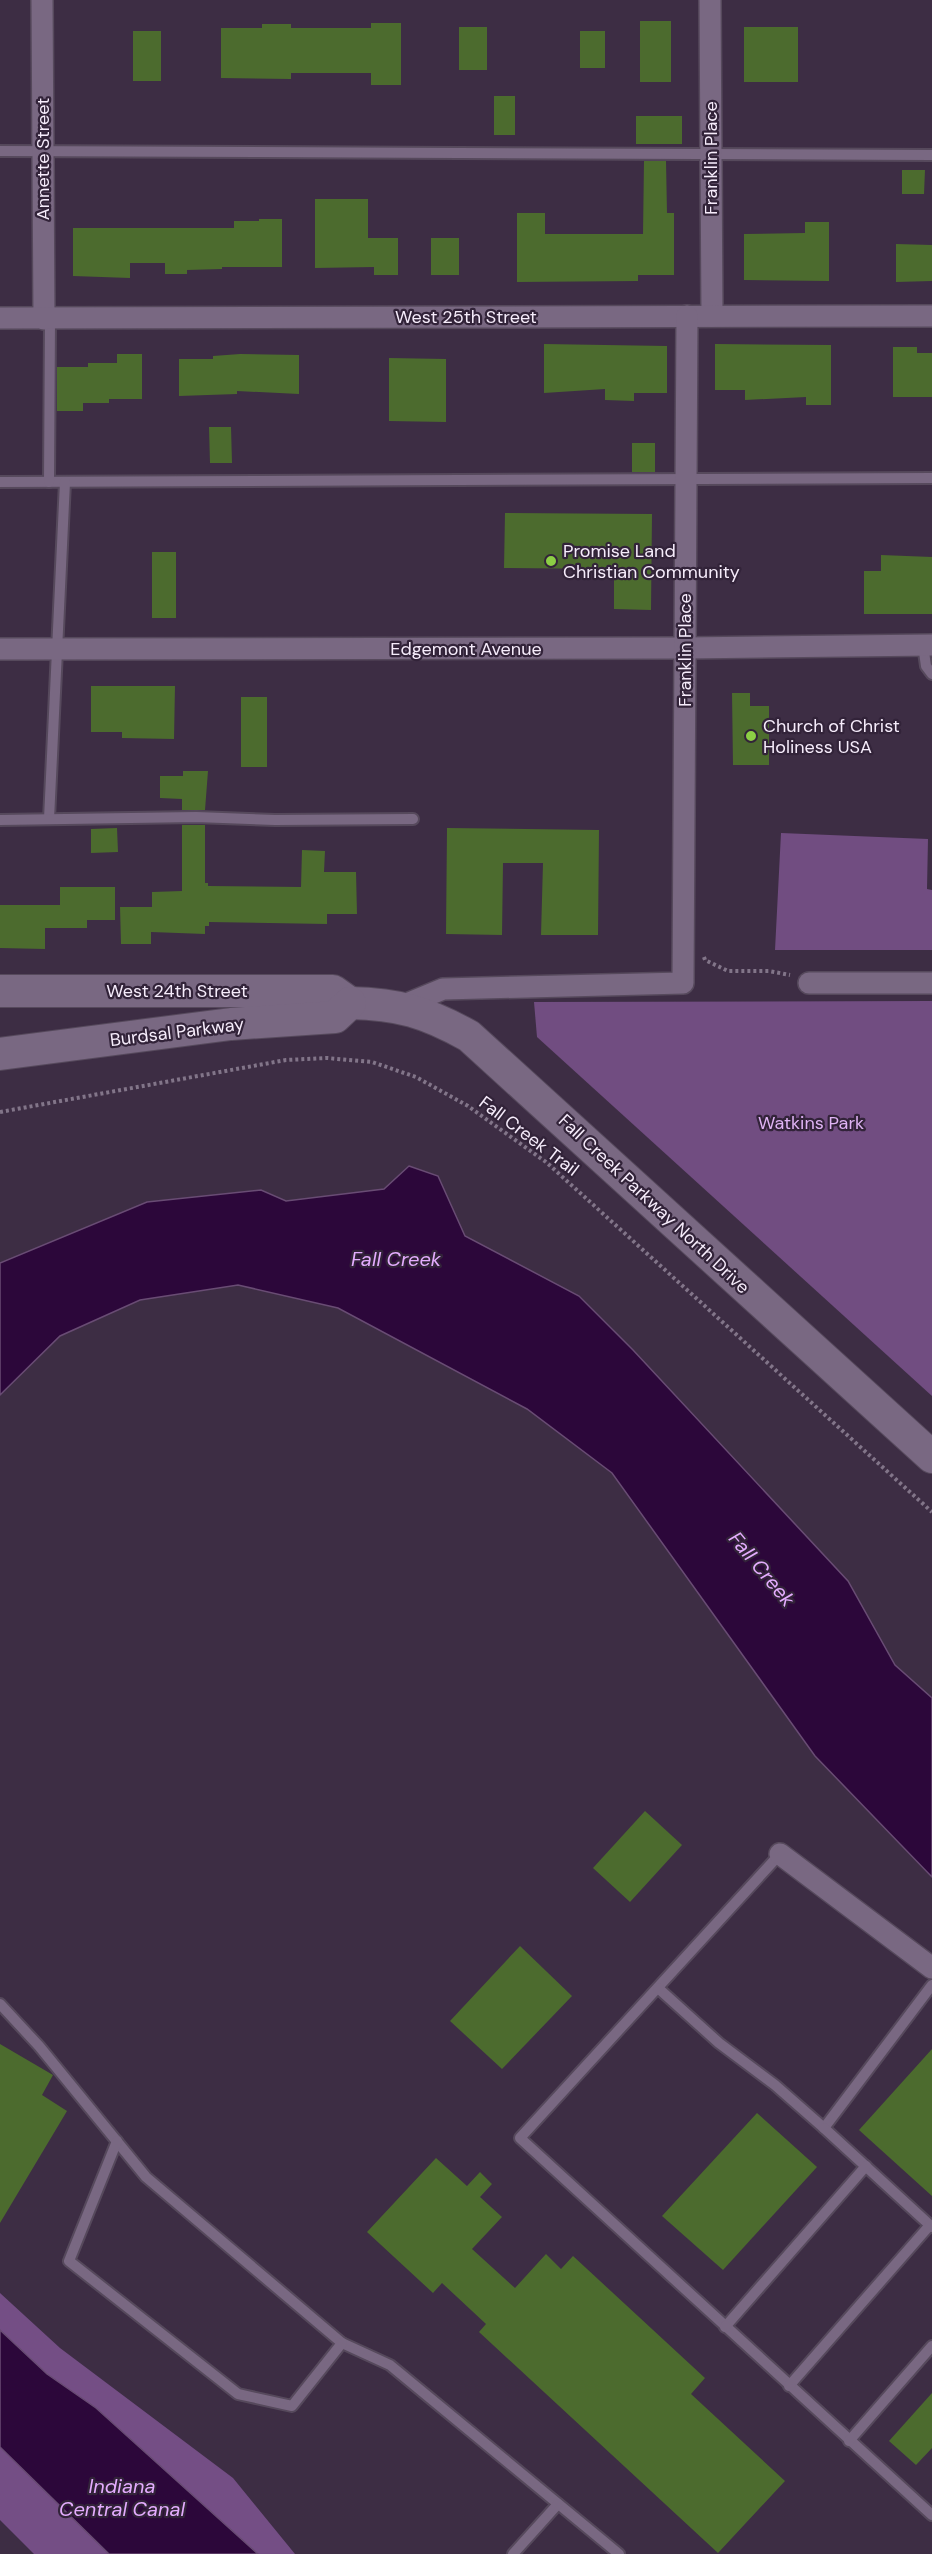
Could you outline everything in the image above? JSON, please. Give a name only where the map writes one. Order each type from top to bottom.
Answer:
[{"type":"street","name":"Annette Street","points":[[42,0],[47,318]]},
{"type":"street","name":"Franklin Place","points":[[710,0],[712,316]]},
{"type":"street","name":"Franklin Place","points":[[402,1006],[443,989],[683,983],[687,316]]},
{"type":"street","name":"West 25th Street","points":[[0,318],[932,316]]},
{"type":"street","name":"Edgemont Avenue","points":[[0,649],[685,648],[928,645]]},
{"type":"street","points":[[809,983],[932,983]]},
{"type":"street","name":"West 24th Street","points":[[0,991],[333,991],[350,1003]]},
{"type":"street","name":"Fall Creek Parkway North Drive","points":[[350,1003],[402,1006],[440,1021],[469,1036],[932,1457]]},
{"type":"street","name":"Burdsal Parkway","points":[[0,1054],[231,1024],[335,1017],[350,1003]]},
{"type":"street","points":[[780,1854],[932,1968]]},
{"type":"lane","points":[[0,151],[932,154]]},
{"type":"lane","points":[[47,318],[49,482]]},
{"type":"lane","points":[[0,482],[932,478]]},
{"type":"lane","points":[[50,819],[55,649],[65,482]]},
{"type":"lane","points":[[928,645],[926,666],[932,674]]},
{"type":"lane","points":[[0,820],[196,817],[275,820],[413,819]]},
{"type":"lane","points":[[780,1854],[520,2138],[932,2515]]},
{"type":"lane","points":[[824,2128],[932,1985]]},
{"type":"lane","points":[[658,1988],[719,2043],[775,2085],[931,2226],[789,2386]]},
{"type":"lane","points":[[0,2004],[39,2046],[146,2177],[342,2343],[390,2365],[619,2554]]},
{"type":"lane","points":[[117,2142],[69,2261],[238,2394],[292,2406],[342,2343]]},
{"type":"lane","points":[[725,2327],[866,2166]]},
{"type":"lane","points":[[849,2441],[932,2346]]},
{"type":"lane","points":[[513,2554],[558,2504]]},
{"type":"path","points":[[683,942],[698,942],[705,960],[728,971],[769,971],[807,978],[809,983]]},
{"type":"path","name":"Fall Creek Trail","points":[[0,1112],[286,1060],[327,1058],[372,1062],[416,1077],[468,1106],[546,1162],[932,1512]]},
{"type":"green space","points":[[781,833],[928,839],[927,889],[932,890],[932,950],[775,950]]},
{"type":"green space","name":"Watkins Park","points":[[932,1001],[932,1396],[537,1037],[534,1002]]},
{"type":"shaded area","points":[[0,2293],[60,2348],[233,2478],[295,2554],[258,2554],[96,2408],[47,2374],[0,2330]]},
{"type":"shaded area","points":[[0,2447],[109,2554],[34,2554],[0,2520]]},
{"type":"water","name":"Fall Creek","points":[[409,1166],[438,1176],[465,1236],[579,1296],[633,1350],[848,1581],[895,1665],[932,1698],[932,1877],[815,1756],[612,1473],[527,1409],[338,1308],[238,1285],[140,1300],[60,1336],[0,1395],[0,1263],[147,1202],[261,1190],[286,1201],[384,1189]]},
{"type":"water","name":"Indiana Central Canal","points":[[0,2330],[47,2374],[96,2408],[258,2554],[109,2554],[0,2447]]},
{"type":"building","points":[[640,21],[671,21],[671,82],[640,82]]},
{"type":"building","points":[[371,23],[401,23],[401,85],[371,85],[371,73],[291,73],[291,79],[221,78],[221,28],[262,28],[262,24],[291,24],[291,28],[371,28]]},
{"type":"building","points":[[459,27],[487,27],[487,70],[459,70]]},
{"type":"building","points":[[744,27],[798,27],[798,82],[744,82]]},
{"type":"building","points":[[133,31],[161,31],[161,81],[133,81]]},
{"type":"building","points":[[580,31],[605,31],[605,68],[580,68]]},
{"type":"building","points":[[494,96],[515,96],[515,135],[494,135]]},
{"type":"building","points":[[636,116],[682,116],[682,144],[636,144]]},
{"type":"building","points":[[644,161],[666,161],[667,213],[674,213],[674,275],[638,275],[638,281],[517,282],[517,213],[545,213],[545,234],[643,234]]},
{"type":"building","points":[[902,170],[925,170],[924,194],[902,194]]},
{"type":"building","points":[[315,199],[368,199],[368,238],[398,238],[398,275],[374,275],[374,267],[315,268]]},
{"type":"building","points":[[259,219],[282,219],[282,267],[222,267],[222,269],[187,270],[187,274],[165,274],[165,263],[130,263],[130,278],[73,276],[73,228],[234,228],[234,221],[259,221]]},
{"type":"building","points":[[805,222],[829,222],[829,281],[744,280],[744,234],[805,233]]},
{"type":"building","points":[[431,238],[459,238],[459,275],[431,275]]},
{"type":"building","points":[[896,244],[932,245],[932,281],[896,282]]},
{"type":"building","points":[[544,344],[667,346],[667,393],[634,393],[634,401],[605,400],[605,389],[544,393]]},
{"type":"building","points":[[715,344],[831,345],[831,405],[806,405],[806,397],[745,400],[745,390],[715,390]]},
{"type":"building","points":[[893,347],[917,347],[917,353],[932,353],[932,397],[893,397]]},
{"type":"building","points":[[117,354],[142,354],[142,399],[109,399],[109,403],[83,403],[83,411],[57,411],[57,367],[88,367],[88,363],[117,363]]},
{"type":"building","points":[[299,355],[299,394],[237,391],[237,394],[179,396],[179,359],[213,359],[213,356]]},
{"type":"building","points":[[389,358],[446,359],[446,422],[389,421]]},
{"type":"building","points":[[209,427],[231,427],[232,463],[210,463]]},
{"type":"building","points":[[632,443],[655,443],[655,472],[632,472]]},
{"type":"building","name":"Promise Land Christian Community","points":[[505,513],[652,514],[651,610],[614,609],[614,569],[504,568]]},
{"type":"building","points":[[152,552],[176,552],[176,618],[152,618]]},
{"type":"building","points":[[881,555],[932,557],[932,614],[864,614],[864,571],[881,571]]},
{"type":"building","points":[[91,686],[175,686],[174,739],[122,738],[122,732],[91,732]]},
{"type":"building","name":"Church of Christ Holiness USA","points":[[732,693],[750,693],[750,706],[769,706],[769,765],[733,765]]},
{"type":"building","points":[[241,697],[267,697],[267,767],[241,767]]},
{"type":"building","points":[[183,771],[208,771],[205,810],[182,810],[182,799],[160,798],[160,776],[183,776]]},
{"type":"building","points":[[182,825],[205,825],[205,883],[208,883],[208,886],[301,887],[302,850],[325,851],[324,872],[356,872],[357,914],[327,914],[327,924],[209,922],[209,926],[205,926],[205,934],[151,932],[151,944],[121,944],[120,907],[152,907],[152,892],[182,891]]},
{"type":"building","points":[[117,828],[118,852],[91,853],[91,829]]},
{"type":"building","points":[[447,828],[599,830],[598,935],[541,935],[543,863],[503,863],[502,935],[446,934]]},
{"type":"building","points":[[60,887],[115,887],[115,920],[87,920],[87,928],[45,928],[45,949],[0,948],[0,905],[60,905]]},
{"type":"building","points":[[645,1811],[682,1845],[630,1902],[593,1868]]},
{"type":"building","points":[[520,1946],[572,1996],[502,2069],[450,2021]]},
{"type":"building","points":[[0,2044],[53,2075],[42,2095],[67,2111],[0,2223]]},
{"type":"building","points":[[932,2049],[932,2196],[859,2130]]},
{"type":"building","points":[[757,2113],[817,2167],[723,2270],[662,2216]]},
{"type":"building","points":[[436,2158],[467,2186],[480,2172],[492,2184],[480,2197],[502,2217],[472,2249],[515,2288],[546,2254],[561,2269],[573,2256],[705,2378],[691,2394],[785,2481],[718,2553],[479,2332],[486,2324],[442,2283],[433,2293],[367,2232]]},
{"type":"building","points":[[932,2393],[932,2448],[916,2465],[889,2441]]},
{"type":"place","name":"Promise Land Christian Community","points":[[551,561]]},
{"type":"place","name":"Church of Christ Holiness USA","points":[[751,736]]}]
